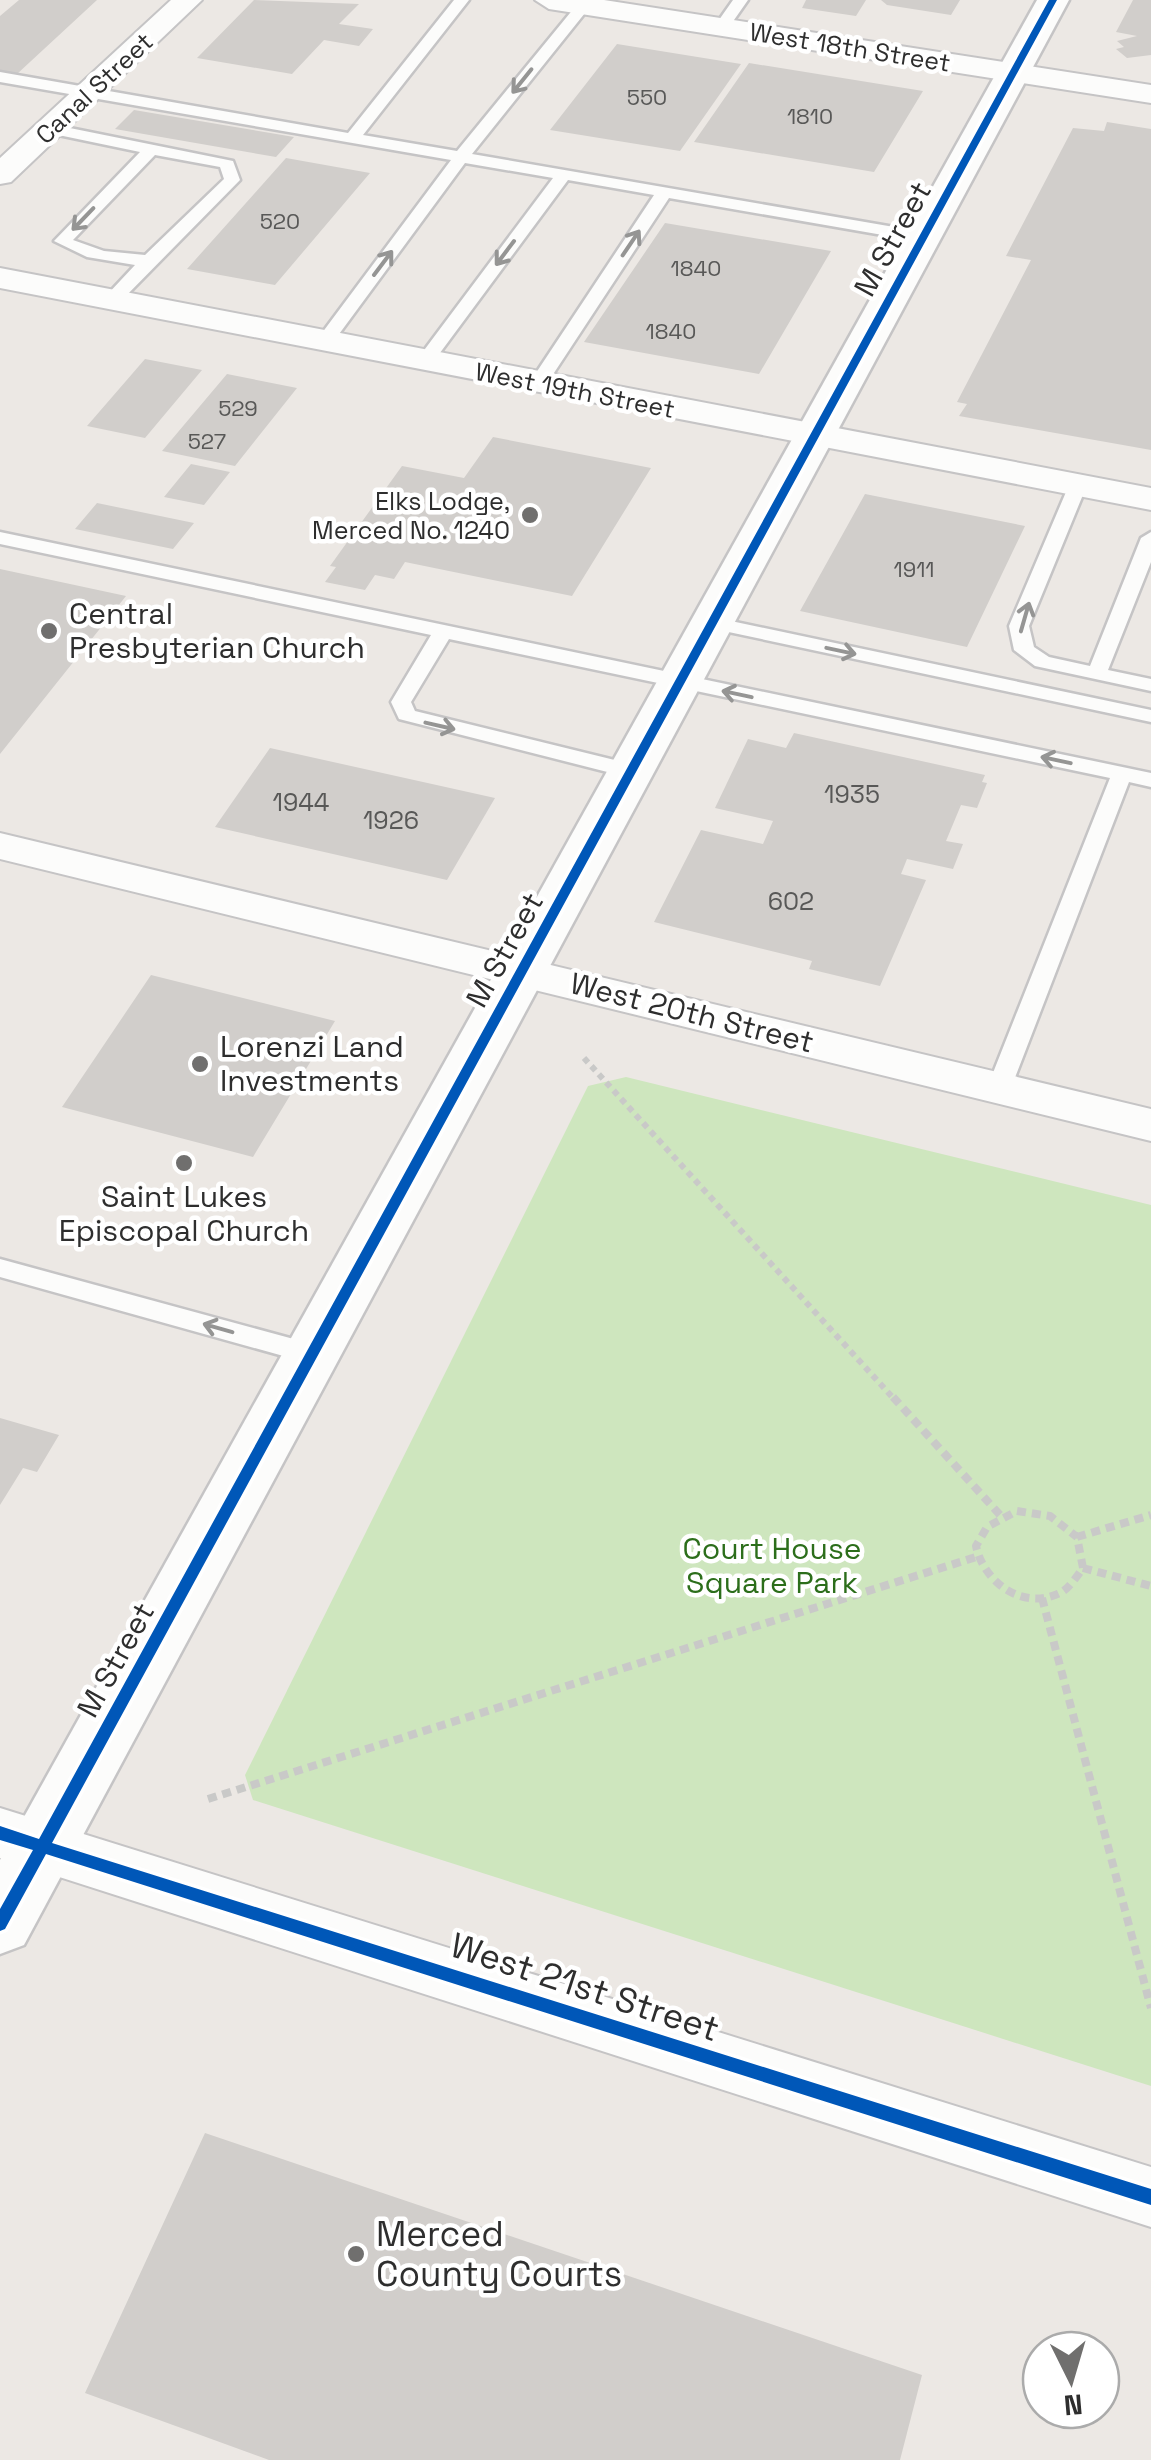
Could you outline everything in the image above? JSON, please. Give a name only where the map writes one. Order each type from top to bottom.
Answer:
[{"type":"street","name":"Canal Street","points":[[0,175],[188,0]]},
{"type":"street","name":"M Street","points":[[0,1924],[21,1840],[312,1354],[1053,0]]},
{"type":"street","name":"West 18th Street","points":[[564,2],[1151,94]]},
{"type":"street","name":"West 19th Street","points":[[0,278],[1151,499]]},
{"type":"street","name":"West 20th Street","points":[[0,846],[1151,1125]]},
{"type":"street","name":"West 21st Street","points":[[21,1840],[1151,2197]]},
{"type":"lane","points":[[352,138],[462,0]]},
{"type":"lane","points":[[722,27],[741,0]]},
{"type":"lane","points":[[325,341],[462,157],[564,2]]},
{"type":"lane","points":[[0,78],[923,237]]},
{"type":"lane","points":[[50,129],[227,164],[232,180],[112,300]]},
{"type":"lane","points":[[149,260],[84,252],[62,241],[151,149]]},
{"type":"lane","points":[[425,361],[564,175]]},
{"type":"lane","points":[[538,382],[665,192]]},
{"type":"lane","points":[[1078,485],[1019,626],[1024,650],[1042,662],[1151,685]]},
{"type":"lane","points":[[0,538],[1151,780]]},
{"type":"lane","points":[[1097,673],[1151,538]]},
{"type":"lane","points":[[712,624],[1151,716]]},
{"type":"lane","points":[[443,632],[401,702],[406,715],[631,771]]},
{"type":"lane","points":[[999,1088],[1122,774]]},
{"type":"lane","points":[[0,1268],[312,1354]]},
{"type":"path","points":[[584,1058],[1002,1516]]},
{"type":"path","points":[[1034,1512],[1065,1524],[1077,1537],[1083,1568],[1069,1588],[1042,1598],[1007,1592],[982,1571],[976,1557],[980,1532],[1002,1516],[1034,1512]]},
{"type":"path","points":[[1077,1537],[1151,1514]]},
{"type":"path","points":[[208,1800],[976,1557]]},
{"type":"path","points":[[1083,1568],[1151,1586]]},
{"type":"path","points":[[1042,1598],[1151,2008]]},
{"type":"green space","name":"Court House Square Park","points":[[626,1077],[1151,1205],[1151,2086],[253,1800],[245,1775],[588,1086]]},
{"type":"building","points":[[19,0],[97,0],[17,74],[0,71],[0,16]]},
{"type":"building","points":[[254,0],[359,4],[339,24],[373,29],[359,46],[324,40],[292,74],[197,58]]},
{"type":"building","points":[[806,0],[866,0],[856,16],[802,8]]},
{"type":"building","points":[[881,0],[960,0],[951,15],[887,5]]},
{"type":"building","points":[[1133,0],[1151,0],[1151,55],[1127,58],[1116,49],[1124,47],[1117,41],[1137,36],[1116,32]]},
{"type":"building","points":[[617,44],[741,64],[680,151],[550,130]]},
{"type":"building","points":[[749,63],[923,91],[874,172],[694,142]]},
{"type":"building","points":[[134,110],[294,137],[276,157],[115,129]]},
{"type":"building","points":[[1107,122],[1151,129],[1151,450],[959,416],[967,404],[957,402],[1031,260],[1006,256],[1073,128],[1104,131]]},
{"type":"building","points":[[286,158],[370,173],[275,285],[187,269]]},
{"type":"building","points":[[665,223],[831,251],[759,374],[584,342]]},
{"type":"building","points":[[145,359],[202,370],[145,438],[87,426]]},
{"type":"building","points":[[227,374],[297,388],[235,466],[162,451]]},
{"type":"building","name":"Elks Lodge, Merced No. 1240","points":[[493,437],[651,468],[572,596],[405,562],[394,579],[375,575],[365,590],[325,582],[336,567],[330,566],[402,466],[464,478]]},
{"type":"building","points":[[191,464],[230,472],[204,505],[164,497]]},
{"type":"building","points":[[865,494],[1025,526],[967,647],[800,611]]},
{"type":"building","points":[[97,503],[194,523],[173,549],[75,529]]},
{"type":"building","name":"Central Presbyterian Church","points":[[0,569],[126,596],[0,754]]},
{"type":"building","points":[[794,733],[985,775],[982,782],[987,783],[977,808],[961,805],[946,841],[963,844],[953,869],[907,859],[901,874],[926,880],[880,986],[809,969],[812,961],[654,922],[701,830],[763,844],[773,821],[715,808],[748,739],[786,748]]},
{"type":"building","points":[[270,748],[495,798],[447,880],[215,827]]},
{"type":"building","name":"Lorenzi Land Investments","points":[[151,975],[335,1021],[253,1157],[62,1107]]},
{"type":"building","points":[[0,1418],[59,1435],[37,1472],[23,1468],[0,1505]]},
{"type":"building","name":"Merced County Courts","points":[[205,2133],[922,2375],[900,2460],[269,2460],[85,2393]]},
{"type":"cycle path","points":[[0,1924],[1053,0]]},
{"type":"cycle path","points":[[0,1833],[1151,2197]]},
{"type":"place","name":"Elks Lodge, Merced No. 1240","points":[[530,515]]},
{"type":"place","name":"Central Presbyterian Church","points":[[49,631]]},
{"type":"place","name":"Lorenzi Land Investments","points":[[200,1064]]},
{"type":"place","name":"Saint Lukes Episcopal Church","points":[[184,1163]]},
{"type":"place","name":"Merced County Courts","points":[[356,2254]]}]
